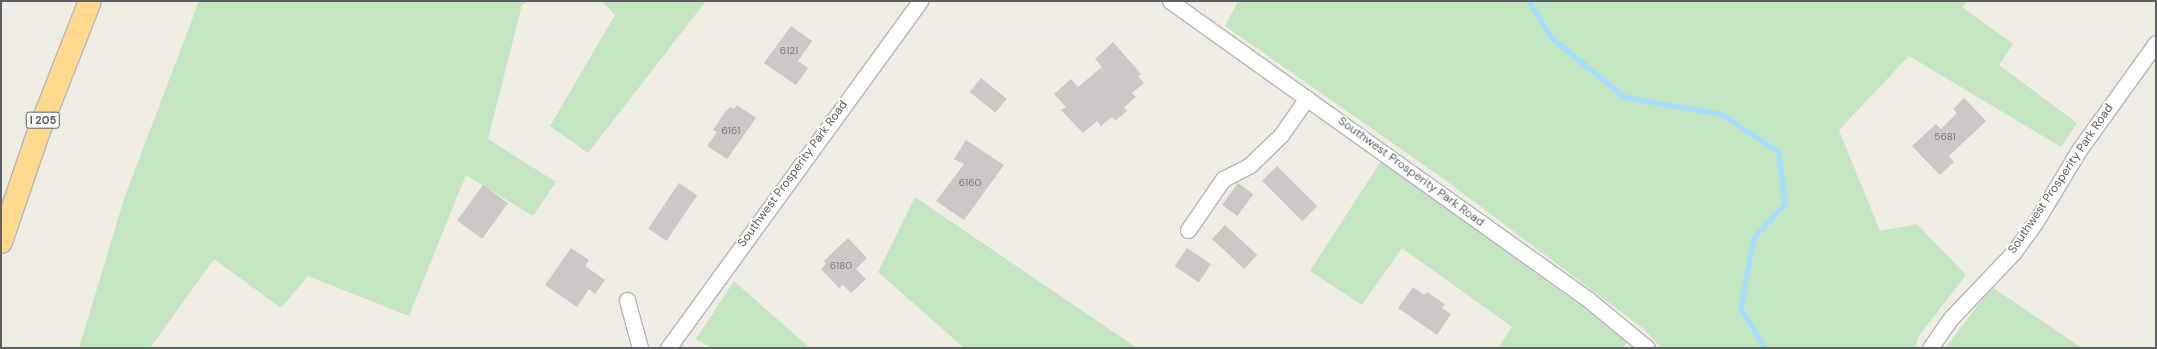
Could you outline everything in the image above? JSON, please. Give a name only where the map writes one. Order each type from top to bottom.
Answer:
[{"type":"highway","name":"I 205","points":[[1,242],[39,132],[90,1]]},
{"type":"street","name":"Southwest Prosperity Park Road","points":[[668,348],[920,1]]},
{"type":"street","name":"Southwest Prosperity Park Road","points":[[1170,1],[1589,300],[1647,348]]},
{"type":"street","name":"Southwest Prosperity Park Road","points":[[1930,348],[1952,317],[2013,253],[2026,235],[2079,150],[2156,43]]},
{"type":"street","points":[[1188,230],[1223,179],[1250,165],[1281,135],[1307,98]]},
{"type":"street","points":[[627,300],[640,348]]},
{"type":"green space","points":[[199,1],[529,1],[522,5],[488,139],[556,182],[533,216],[466,175],[409,316],[308,276],[281,308],[214,259],[150,348],[79,348],[124,199]]},
{"type":"green space","points":[[602,1],[706,1],[588,153],[550,126],[615,15]]},
{"type":"green space","points":[[1238,1],[1967,1],[1962,7],[2013,44],[1999,65],[2077,123],[2061,147],[1909,56],[1839,130],[1880,231],[1917,224],[1966,275],[1918,337],[1916,348],[1661,348],[1645,330],[1441,177],[1225,26]]},
{"type":"green space","points":[[1381,161],[1628,340],[1623,348],[1498,348],[1512,327],[1402,248],[1362,305],[1310,271]]},
{"type":"green space","points":[[915,197],[1137,348],[964,348],[878,272]]},
{"type":"green space","points":[[734,281],[810,348],[711,348],[696,339]]},
{"type":"green space","points":[[1992,287],[2082,348],[1945,348]]},
{"type":"building","points":[[791,26],[812,41],[798,61],[808,68],[796,85],[764,63]]},
{"type":"building","points":[[1113,42],[1141,74],[1138,76],[1144,83],[1132,93],[1136,97],[1124,107],[1127,111],[1115,121],[1112,117],[1101,126],[1097,121],[1083,133],[1061,110],[1066,107],[1054,94],[1071,79],[1078,87],[1102,67],[1095,59]]},
{"type":"building","points":[[981,78],[1007,99],[995,113],[970,92]]},
{"type":"building","points":[[1964,98],[1986,121],[1949,156],[1954,162],[1940,175],[1912,146],[1936,124],[1941,129],[1957,113],[1953,109]]},
{"type":"building","points":[[737,105],[756,118],[727,159],[707,146],[717,132],[713,130],[725,112],[730,107],[734,109]]},
{"type":"building","points":[[966,140],[1004,165],[964,220],[936,201],[964,164],[954,159]]},
{"type":"building","points":[[1277,166],[1317,206],[1302,221],[1262,181]]},
{"type":"building","points":[[679,183],[697,195],[666,241],[648,229]]},
{"type":"building","points":[[1238,183],[1253,194],[1238,216],[1222,205]]},
{"type":"building","points":[[483,185],[508,203],[482,239],[457,221]]},
{"type":"building","points":[[1225,225],[1257,255],[1244,269],[1212,239]]},
{"type":"building","points":[[848,238],[867,258],[856,269],[866,279],[851,293],[843,285],[839,288],[821,269],[826,264],[824,261]]},
{"type":"building","points":[[571,248],[589,260],[585,266],[605,280],[595,294],[589,289],[577,307],[545,285]]},
{"type":"building","points":[[1187,248],[1211,264],[1199,282],[1175,266]]},
{"type":"building","points":[[1413,287],[1424,295],[1427,292],[1445,304],[1442,308],[1451,314],[1437,335],[1398,308]]},
{"type":"waterway","points":[[1529,1],[1552,38],[1625,97],[1722,114],[1779,152],[1785,204],[1754,238],[1741,308],[1765,348]]}]
